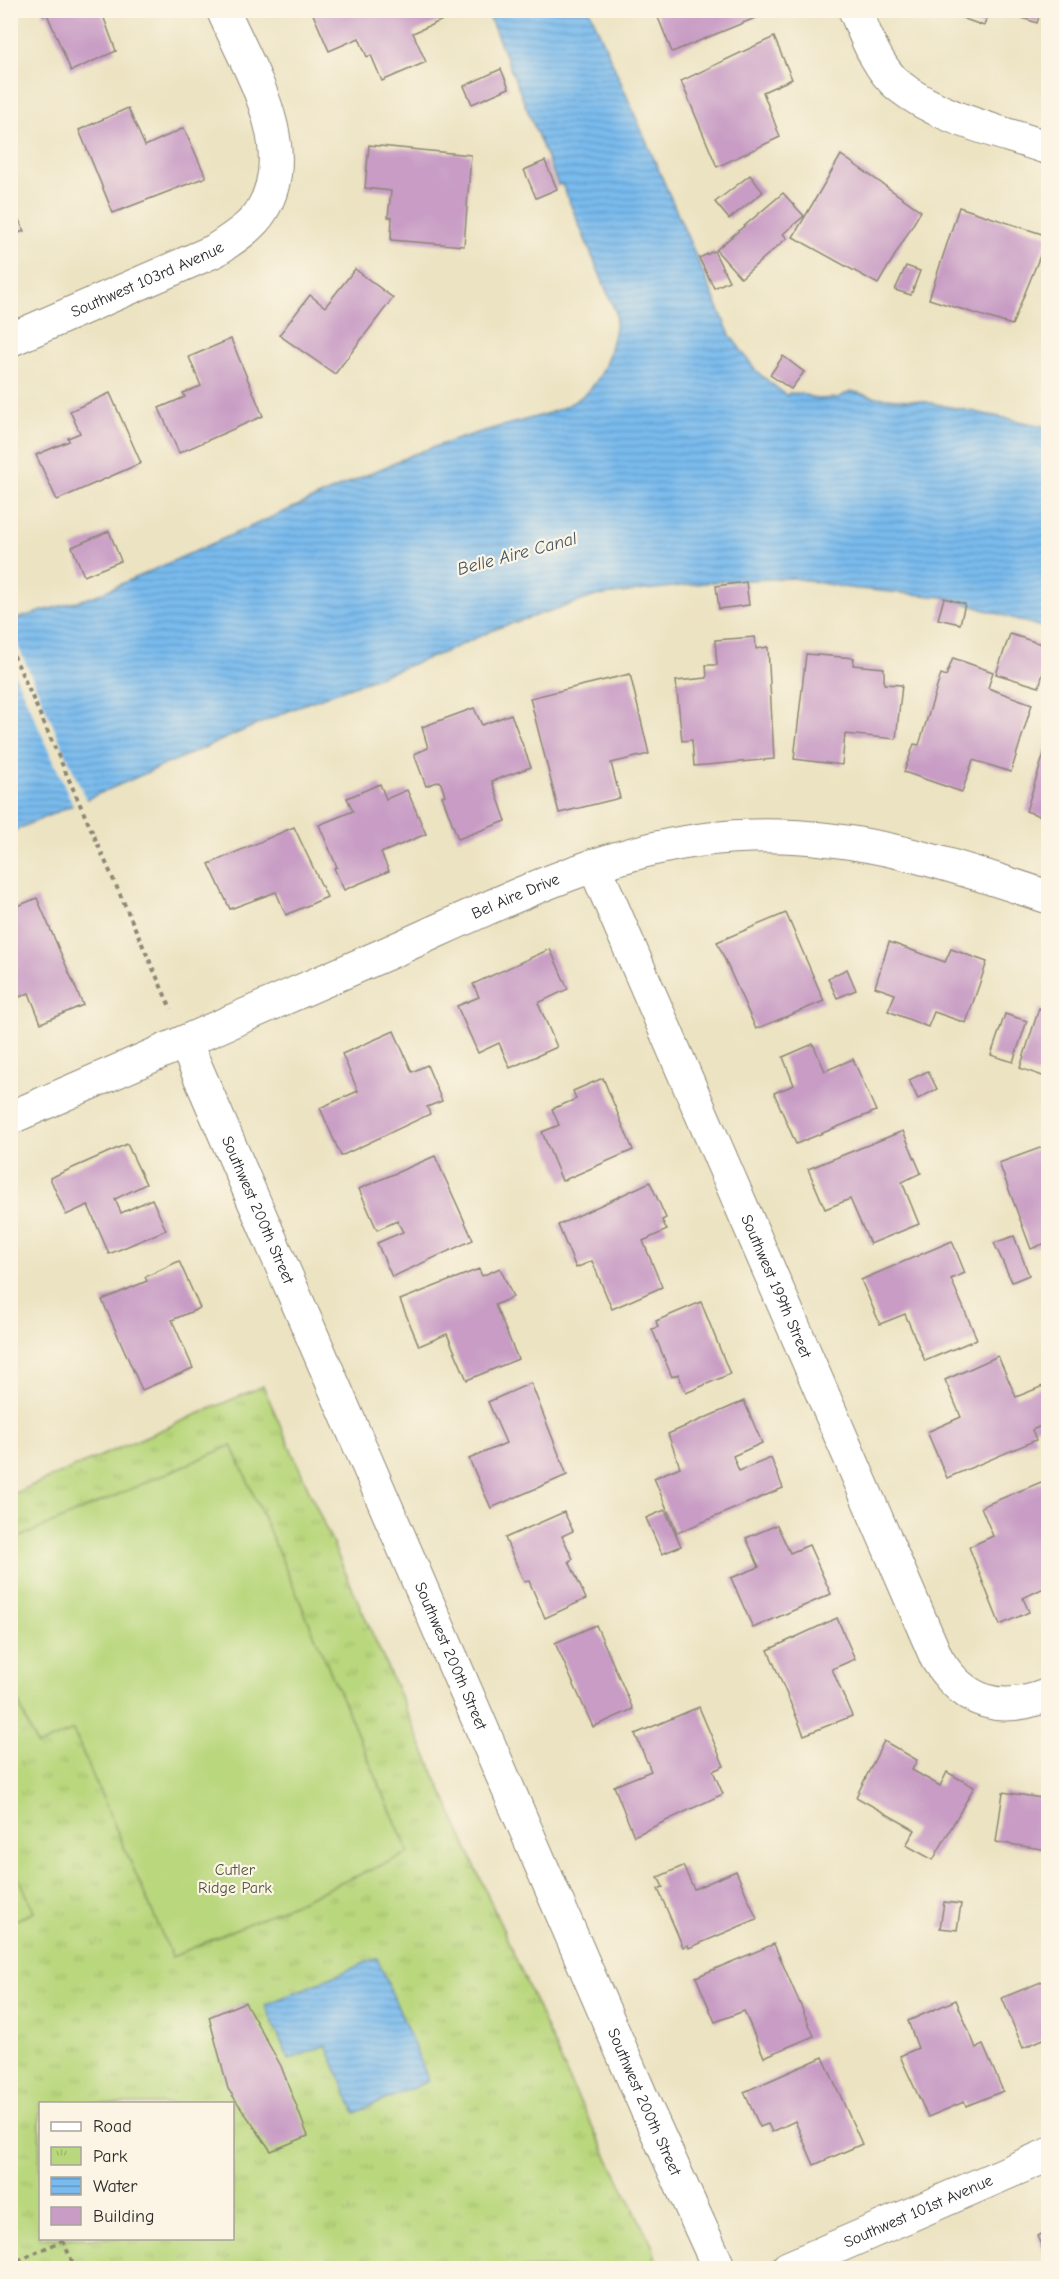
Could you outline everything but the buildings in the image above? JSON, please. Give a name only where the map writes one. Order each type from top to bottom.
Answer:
[{"type":"street","name":"Southwest 103rd Avenue","points":[[10,340],[214,251],[254,220],[268,196],[274,173],[275,147],[270,123],[222,10]]},
{"type":"street","points":[[855,10],[878,61],[898,85],[954,116],[1048,148]]},
{"type":"street","name":"Bel Aire Drive","points":[[10,1118],[594,865],[664,846],[718,837],[812,837],[866,843],[922,856],[1048,897]]},
{"type":"street","name":"Southwest 199th Street","points":[[594,865],[927,1638],[950,1678],[973,1697],[987,1702],[1015,1704],[1048,1695]]},
{"type":"street","name":"Southwest 200th Street","points":[[185,1042],[647,2110],[719,2268]]},
{"type":"street","name":"Southwest 101st Avenue","points":[[788,2268],[1048,2155]]},
{"type":"path","points":[[10,647],[171,1010]]},
{"type":"path","points":[[10,2264],[66,2240],[75,2268]]},
{"type":"green space","name":"Cutler Ridge Park","points":[[263,1386],[572,2086],[653,2247],[658,2268],[11,2268],[10,1495]]},
{"type":"green space","points":[[232,1445],[409,1853],[172,1957],[73,1730],[37,1746],[11,1685],[11,1541]]},
{"type":"green space","points":[[11,1859],[34,1912],[10,1922]]},
{"type":"water","name":"Belle Aire Canal","points":[[487,11],[590,11],[730,335],[756,371],[787,396],[789,393],[817,399],[838,398],[851,391],[874,397],[921,401],[1048,427],[1048,629],[943,597],[849,588],[794,578],[722,581],[596,596],[498,628],[445,652],[302,705],[11,832],[11,620],[92,597],[414,454],[552,412],[582,396],[594,385],[604,369],[616,322],[616,313],[562,184],[558,185]]},
{"type":"water","points":[[377,1958],[429,2081],[355,2113],[326,2045],[289,2060],[265,2005]]},
{"type":"pier","points":[[11,630],[87,802],[74,807],[11,665]]}]
